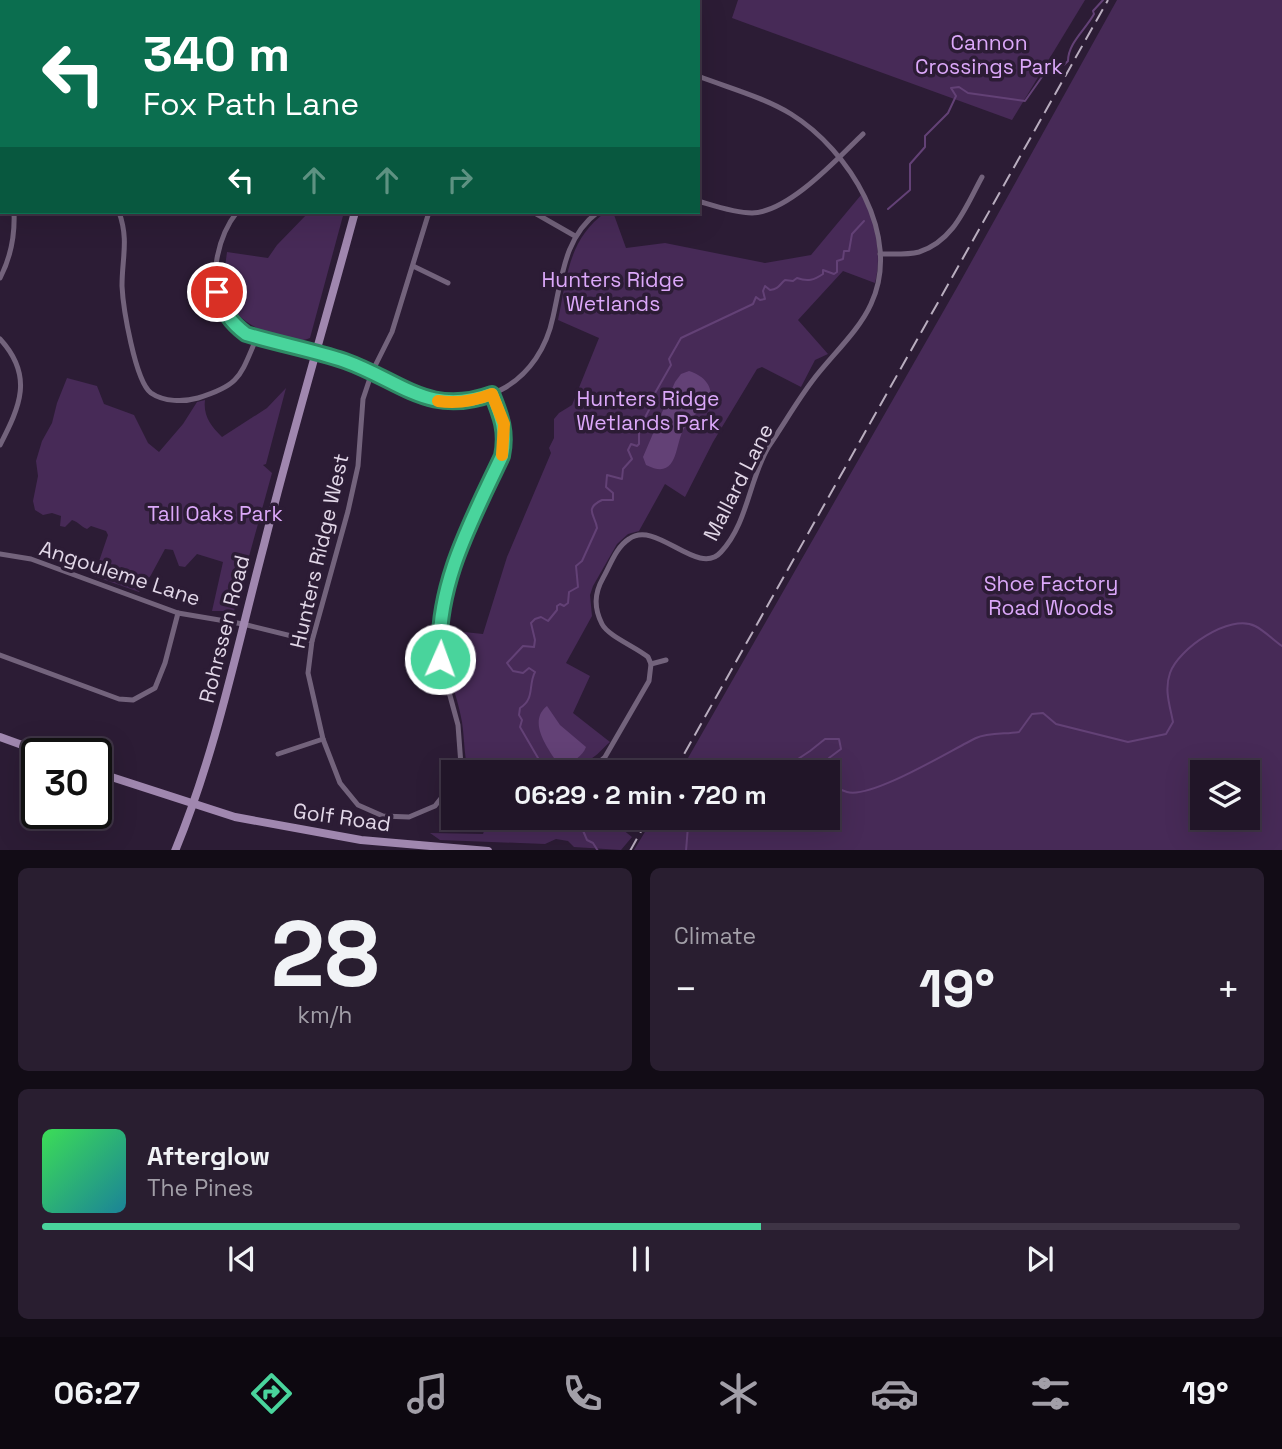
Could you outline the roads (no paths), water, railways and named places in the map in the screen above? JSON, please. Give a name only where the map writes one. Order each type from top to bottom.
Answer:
[{"type":"street","name":"Mallard Lane","points":[[651,664],[649,657],[640,650],[605,629],[597,613],[600,584],[622,545],[631,537],[639,535],[658,539],[700,559],[711,559],[719,555],[736,531],[768,449],[812,381],[871,305],[879,280],[880,254],[869,202],[838,158],[821,139],[791,114],[762,99],[700,77]]},
{"type":"street","points":[[700,201],[750,213],[773,209],[789,200],[863,134]]},
{"type":"street","points":[[880,254],[917,253],[933,246],[952,231],[982,177]]},
{"type":"street","points":[[0,278],[9,262],[15,214]]},
{"type":"street","points":[[119,214],[125,231],[122,286],[134,359],[151,393],[188,401],[226,389],[236,382],[242,373],[257,337]]},
{"type":"street","points":[[235,214],[229,222],[218,252],[217,292],[222,309],[233,324],[246,334],[317,352],[372,372],[418,396],[440,402],[458,403],[492,394],[519,379],[539,356],[552,325],[564,262],[575,236],[596,214]]},
{"type":"street","name":"Rohrssen Road","points":[[175,850],[194,805],[354,214]]},
{"type":"street","name":"Hunters Ridge West","points":[[428,214],[392,332],[372,372],[363,399],[358,466],[312,641],[308,673],[323,739],[340,783],[358,805],[383,816],[409,817],[435,806],[441,798]]},
{"type":"street","points":[[536,214],[575,236]]},
{"type":"street","points":[[413,266],[447,283]]},
{"type":"street","points":[[0,339],[18,363],[21,390],[18,409],[0,445]]},
{"type":"street","points":[[461,760],[458,725],[442,676],[439,643],[441,623],[461,542],[502,456],[504,424],[492,394]]},
{"type":"street","name":"Angouleme Lane","points":[[0,554],[31,559],[178,613],[243,624],[312,641]]},
{"type":"street","points":[[0,655],[120,699],[133,700],[155,688],[165,663],[178,613]]},
{"type":"street","points":[[601,760],[613,745],[649,681],[651,664],[666,660]]},
{"type":"street","points":[[0,737],[21,745]]},
{"type":"street","points":[[278,754],[323,739]]},
{"type":"street","name":"Golf Road","points":[[112,777],[235,817],[361,840],[488,850]]},
{"type":"waterway","points":[[888,209],[910,190],[910,164],[925,147],[925,136],[948,113],[956,96],[951,88],[959,87],[968,93],[1025,101],[1051,64],[1064,65],[1068,61],[1074,42],[1103,0]]},
{"type":"waterway","points":[[539,760],[520,727],[522,720],[519,715],[520,708],[528,700],[535,672],[529,668],[523,673],[513,671],[507,663],[523,646],[534,647],[531,623],[541,617],[548,621],[557,606],[568,603],[569,592],[578,587],[576,566],[582,561],[597,528],[592,513],[593,506],[602,500],[613,500],[613,493],[606,487],[607,475],[622,479],[623,469],[632,459],[628,450],[631,444],[639,444],[639,429],[651,406],[651,400],[671,365],[669,359],[681,338],[753,304],[756,297],[765,299],[765,286],[770,290],[777,288],[785,280],[814,279],[823,274],[823,270],[834,274],[837,272],[837,261],[843,259],[844,251],[849,251],[852,234],[864,221]]},
{"type":"waterway","points":[[840,788],[847,792],[859,792],[874,788],[980,736],[1019,732],[1032,714],[1043,713],[1056,724],[1128,742],[1166,734],[1173,722],[1168,679],[1175,664],[1194,644],[1219,629],[1244,623],[1259,628],[1282,646]]},
{"type":"waterway","points":[[796,760],[825,739],[839,739],[841,749],[829,760]]},
{"type":"waterway","points":[[583,830],[587,840],[597,850]]},
{"type":"waterway","points":[[686,850],[688,830]]},
{"type":"railway","points":[[681,760],[1108,0]]},
{"type":"railway","points":[[631,850],[642,830]]},
{"type":"park label","name":"Cannon Crossings Park","points":[[989,54]]},
{"type":"park label","name":"Hunters Ridge Wetlands","points":[[613,291]]},
{"type":"park label","name":"Hunters Ridge Wetlands Park","points":[[648,410]]},
{"type":"park label","name":"Tall Oaks Park","points":[[215,513]]},
{"type":"park label","name":"Shoe Factory Road Woods","points":[[1051,595]]}]
